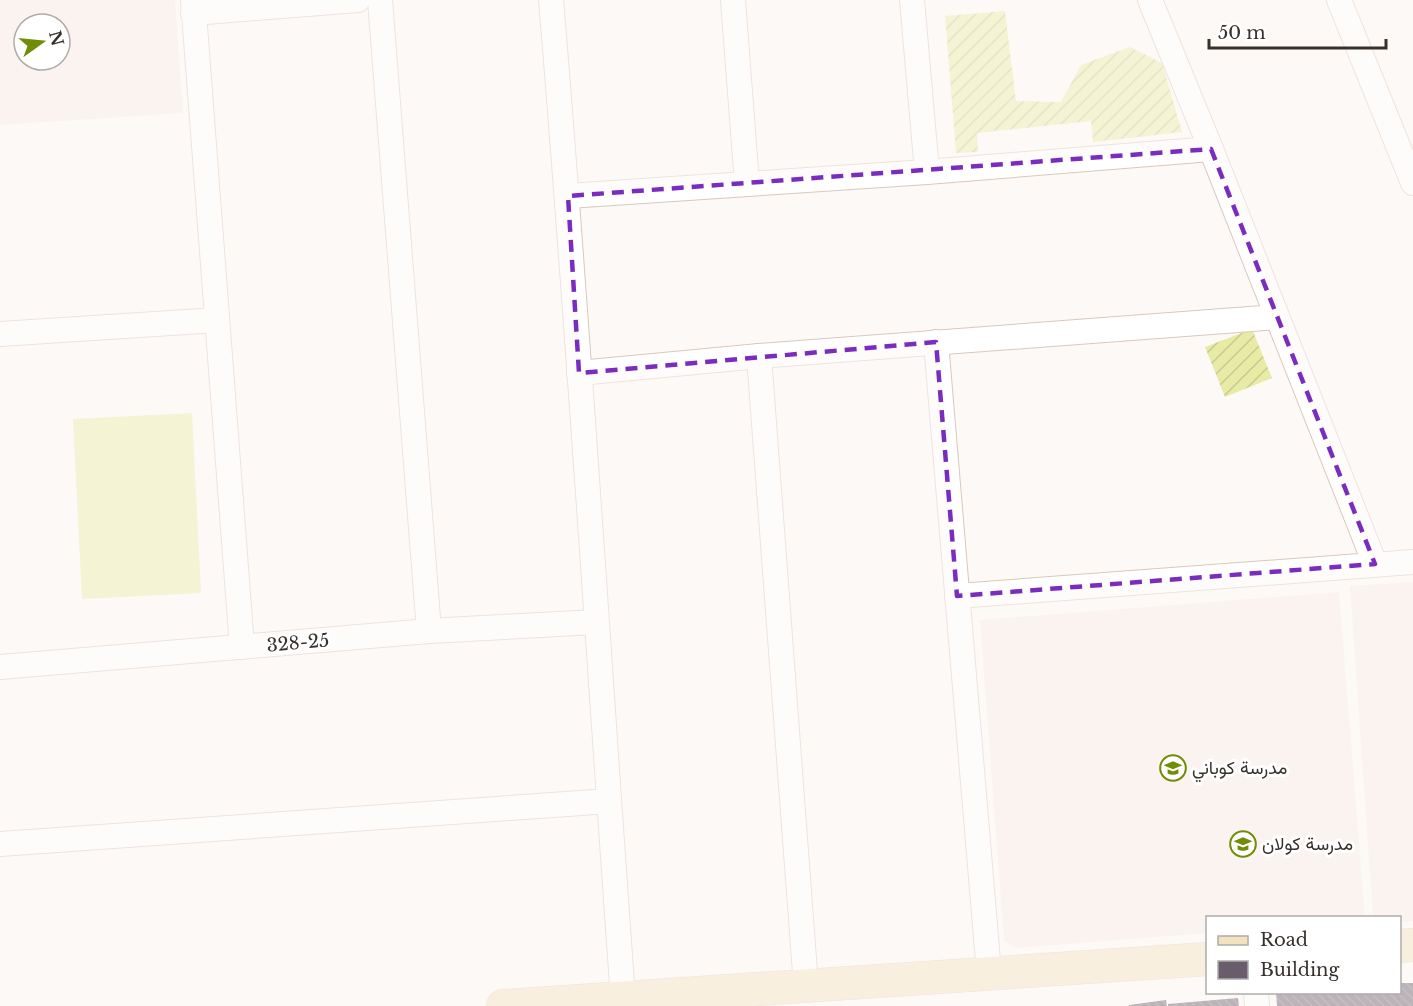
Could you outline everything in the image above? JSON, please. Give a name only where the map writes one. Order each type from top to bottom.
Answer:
[{"type":"street","points":[[242,647],[193,7],[358,0]]},
{"type":"street","points":[[380,0],[429,631]]},
{"type":"street","points":[[551,0],[568,196],[595,622],[623,998]]},
{"type":"street","points":[[733,0],[747,184]]},
{"type":"street","points":[[912,0],[927,172]]},
{"type":"street","points":[[1150,0],[1375,564]]},
{"type":"street","points":[[1340,0],[1413,183]]},
{"type":"street","points":[[568,196],[927,172],[1211,149]]},
{"type":"street","points":[[579,372],[936,342],[1277,317]]},
{"type":"street","points":[[0,334],[217,320]]},
{"type":"street","points":[[936,342],[989,973]]},
{"type":"street","points":[[759,356],[806,986]]},
{"type":"street","points":[[957,596],[1413,562]]},
{"type":"street","name":"328-25","points":[[0,667],[429,631],[595,622]]},
{"type":"street","points":[[0,844],[609,801]]},
{"type":"street","points":[[503,1006],[623,998],[715,999],[806,986],[1206,959]]},
{"type":"highlighted area","points":[[1211,149],[1375,564],[957,596],[936,342],[579,373],[568,196]]},
{"type":"shaded area","points":[[0,0],[175,0],[183,113],[0,125]]},
{"type":"shaded area","points":[[1413,582],[1413,921],[1401,922],[1401,916],[1373,916],[1350,586]]},
{"type":"shaded area","points":[[1339,592],[1365,916],[1206,916],[1206,933],[1016,948],[1004,941],[980,620]]},
{"type":"green space","points":[[1005,11],[1016,101],[1061,102],[1081,65],[1130,47],[1162,63],[1182,132],[1093,142],[1091,121],[977,133],[978,152],[956,153],[945,16]]},
{"type":"green space","points":[[1252,329],[1272,378],[1225,397],[1205,347]]},
{"type":"green space","points":[[192,413],[201,593],[82,599],[73,419]]},
{"type":"building","points":[[1401,983],[1413,983],[1413,1006],[1277,1006],[1276,994],[1401,994]]},
{"type":"building","points":[[1238,998],[1239,1006],[1168,1006],[1168,1004]]},
{"type":"building","points":[[1166,1000],[1167,1006],[1129,1006],[1129,1005]]},
{"type":"place","name":"مدرسة كوباني","points":[[1173,768]]},
{"type":"place","name":"مدرسة كولان","points":[[1243,844]]}]
